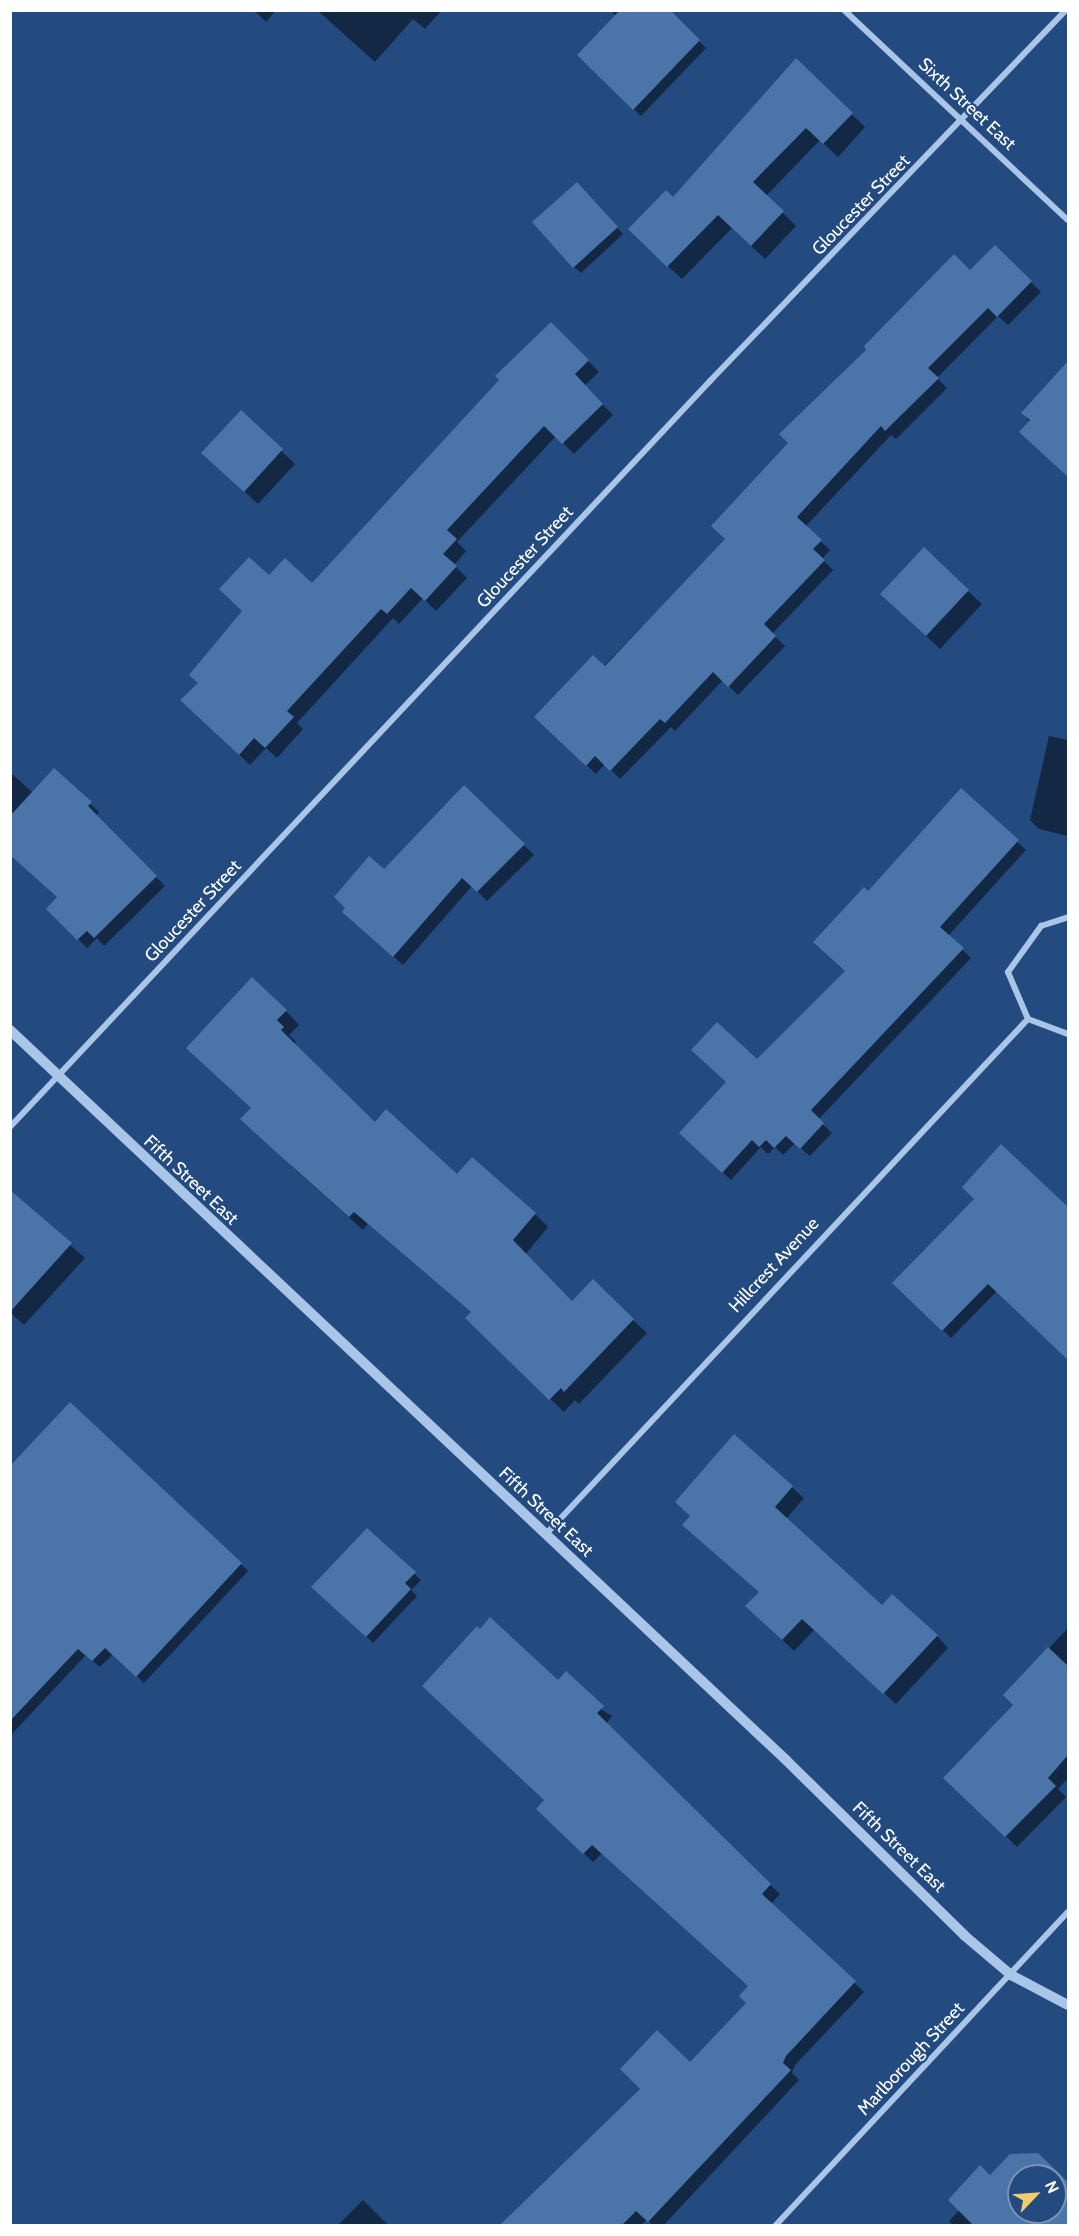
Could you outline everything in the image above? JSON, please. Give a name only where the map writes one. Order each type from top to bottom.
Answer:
[{"type":"street","name":"Sixth Street East","points":[[844,10],[1068,220]]},
{"type":"street","name":"Gloucester Street","points":[[10,1128],[710,381],[963,121],[1066,10]]},
{"type":"street","points":[[1068,917],[1041,926],[1008,972],[1028,1018],[1068,1034]]},
{"type":"street","name":"Hillcrest Avenue","points":[[546,1534],[1028,1018]]},
{"type":"street","name":"Fifth Street East","points":[[10,1030],[58,1078],[786,1760],[965,1936],[1011,1975],[1068,2005]]},
{"type":"street","name":"Marlborough Street","points":[[775,2226],[1068,1912]]},
{"type":"building","points":[[620,10],[670,10],[700,40],[633,110],[577,55]]},
{"type":"building","points":[[796,58],[853,113],[823,144],[806,128],[753,182],[784,211],[751,246],[718,215],[667,267],[628,229],[666,190],[673,197]]},
{"type":"building","points":[[577,182],[618,227],[573,268],[532,222]]},
{"type":"building","points":[[995,245],[1032,281],[997,317],[988,308],[928,368],[939,378],[885,431],[881,426],[797,517],[822,540],[813,549],[825,560],[764,624],[776,636],[728,687],[713,672],[665,723],[660,719],[610,771],[595,756],[586,766],[534,717],[593,655],[605,666],[725,539],[711,526],[788,443],[779,434],[866,350],[864,346],[954,254],[970,270]]},
{"type":"building","points":[[551,322],[589,360],[575,374],[603,404],[562,444],[544,426],[447,530],[457,539],[443,554],[457,566],[425,601],[411,588],[387,614],[381,609],[287,711],[294,717],[265,748],[254,738],[239,755],[180,700],[198,683],[189,675],[242,611],[219,589],[249,557],[269,575],[285,558],[312,583],[499,380],[495,376]]},
{"type":"building","points":[[1068,361],[1068,477],[1019,432],[1030,420],[1021,413]]},
{"type":"building","points":[[241,410],[283,449],[244,492],[201,453]]},
{"type":"building","points":[[924,547],[969,590],[926,636],[880,594]]},
{"type":"building","points":[[54,768],[92,802],[88,806],[157,876],[94,938],[87,931],[77,940],[46,909],[57,897],[10,855],[10,816]]},
{"type":"building","points":[[464,785],[525,844],[477,892],[462,878],[393,957],[342,912],[345,908],[334,897],[369,856],[384,869]]},
{"type":"building","points":[[961,788],[1019,840],[940,927],[964,948],[811,1110],[824,1123],[800,1149],[786,1136],[774,1148],[766,1140],[759,1147],[752,1140],[722,1173],[679,1133],[726,1082],[691,1050],[717,1022],[757,1059],[845,971],[813,942],[864,887],[868,891]]},
{"type":"building","points":[[252,977],[287,1010],[277,1020],[284,1027],[281,1030],[375,1122],[386,1109],[457,1174],[472,1157],[536,1213],[513,1240],[572,1301],[593,1279],[634,1319],[564,1392],[561,1388],[549,1400],[465,1318],[471,1312],[354,1212],[349,1217],[276,1152],[240,1119],[251,1108],[186,1048]]},
{"type":"building","points":[[1001,1144],[1068,1207],[1068,1360],[988,1284],[942,1331],[892,1283],[974,1199],[962,1187]]},
{"type":"building","points":[[10,1190],[72,1243],[10,1312]]},
{"type":"building","points":[[70,1402],[242,1563],[136,1677],[105,1648],[92,1661],[78,1649],[10,1721],[10,1466]]},
{"type":"building","points":[[734,1434],[793,1486],[775,1507],[882,1605],[892,1594],[938,1635],[883,1694],[802,1619],[782,1640],[745,1606],[759,1592],[682,1525],[690,1516],[675,1502]]},
{"type":"building","points":[[367,1528],[416,1572],[405,1583],[411,1589],[366,1637],[311,1587]]},
{"type":"building","points":[[490,1617],[558,1680],[566,1671],[604,1706],[597,1713],[771,1884],[762,1894],[856,1981],[786,2056],[783,2063],[791,2070],[648,2222],[636,2211],[621,2226],[499,2226],[640,2089],[620,2069],[657,2030],[690,2062],[746,2003],[739,1996],[748,1986],[592,1845],[583,1854],[536,1809],[544,1800],[422,1686],[477,1626],[480,1629]]},
{"type":"building","points":[[1048,1647],[1068,1666],[1068,1755],[1048,1778],[1056,1786],[1005,1837],[943,1778],[1013,1705],[1003,1695]]},
{"type":"building","points":[[1038,2153],[1049,2164],[1007,2164],[1007,2224],[1067,2224],[1067,2181],[1068,2226],[974,2226],[948,2200],[980,2165],[990,2175],[1010,2154]]}]
